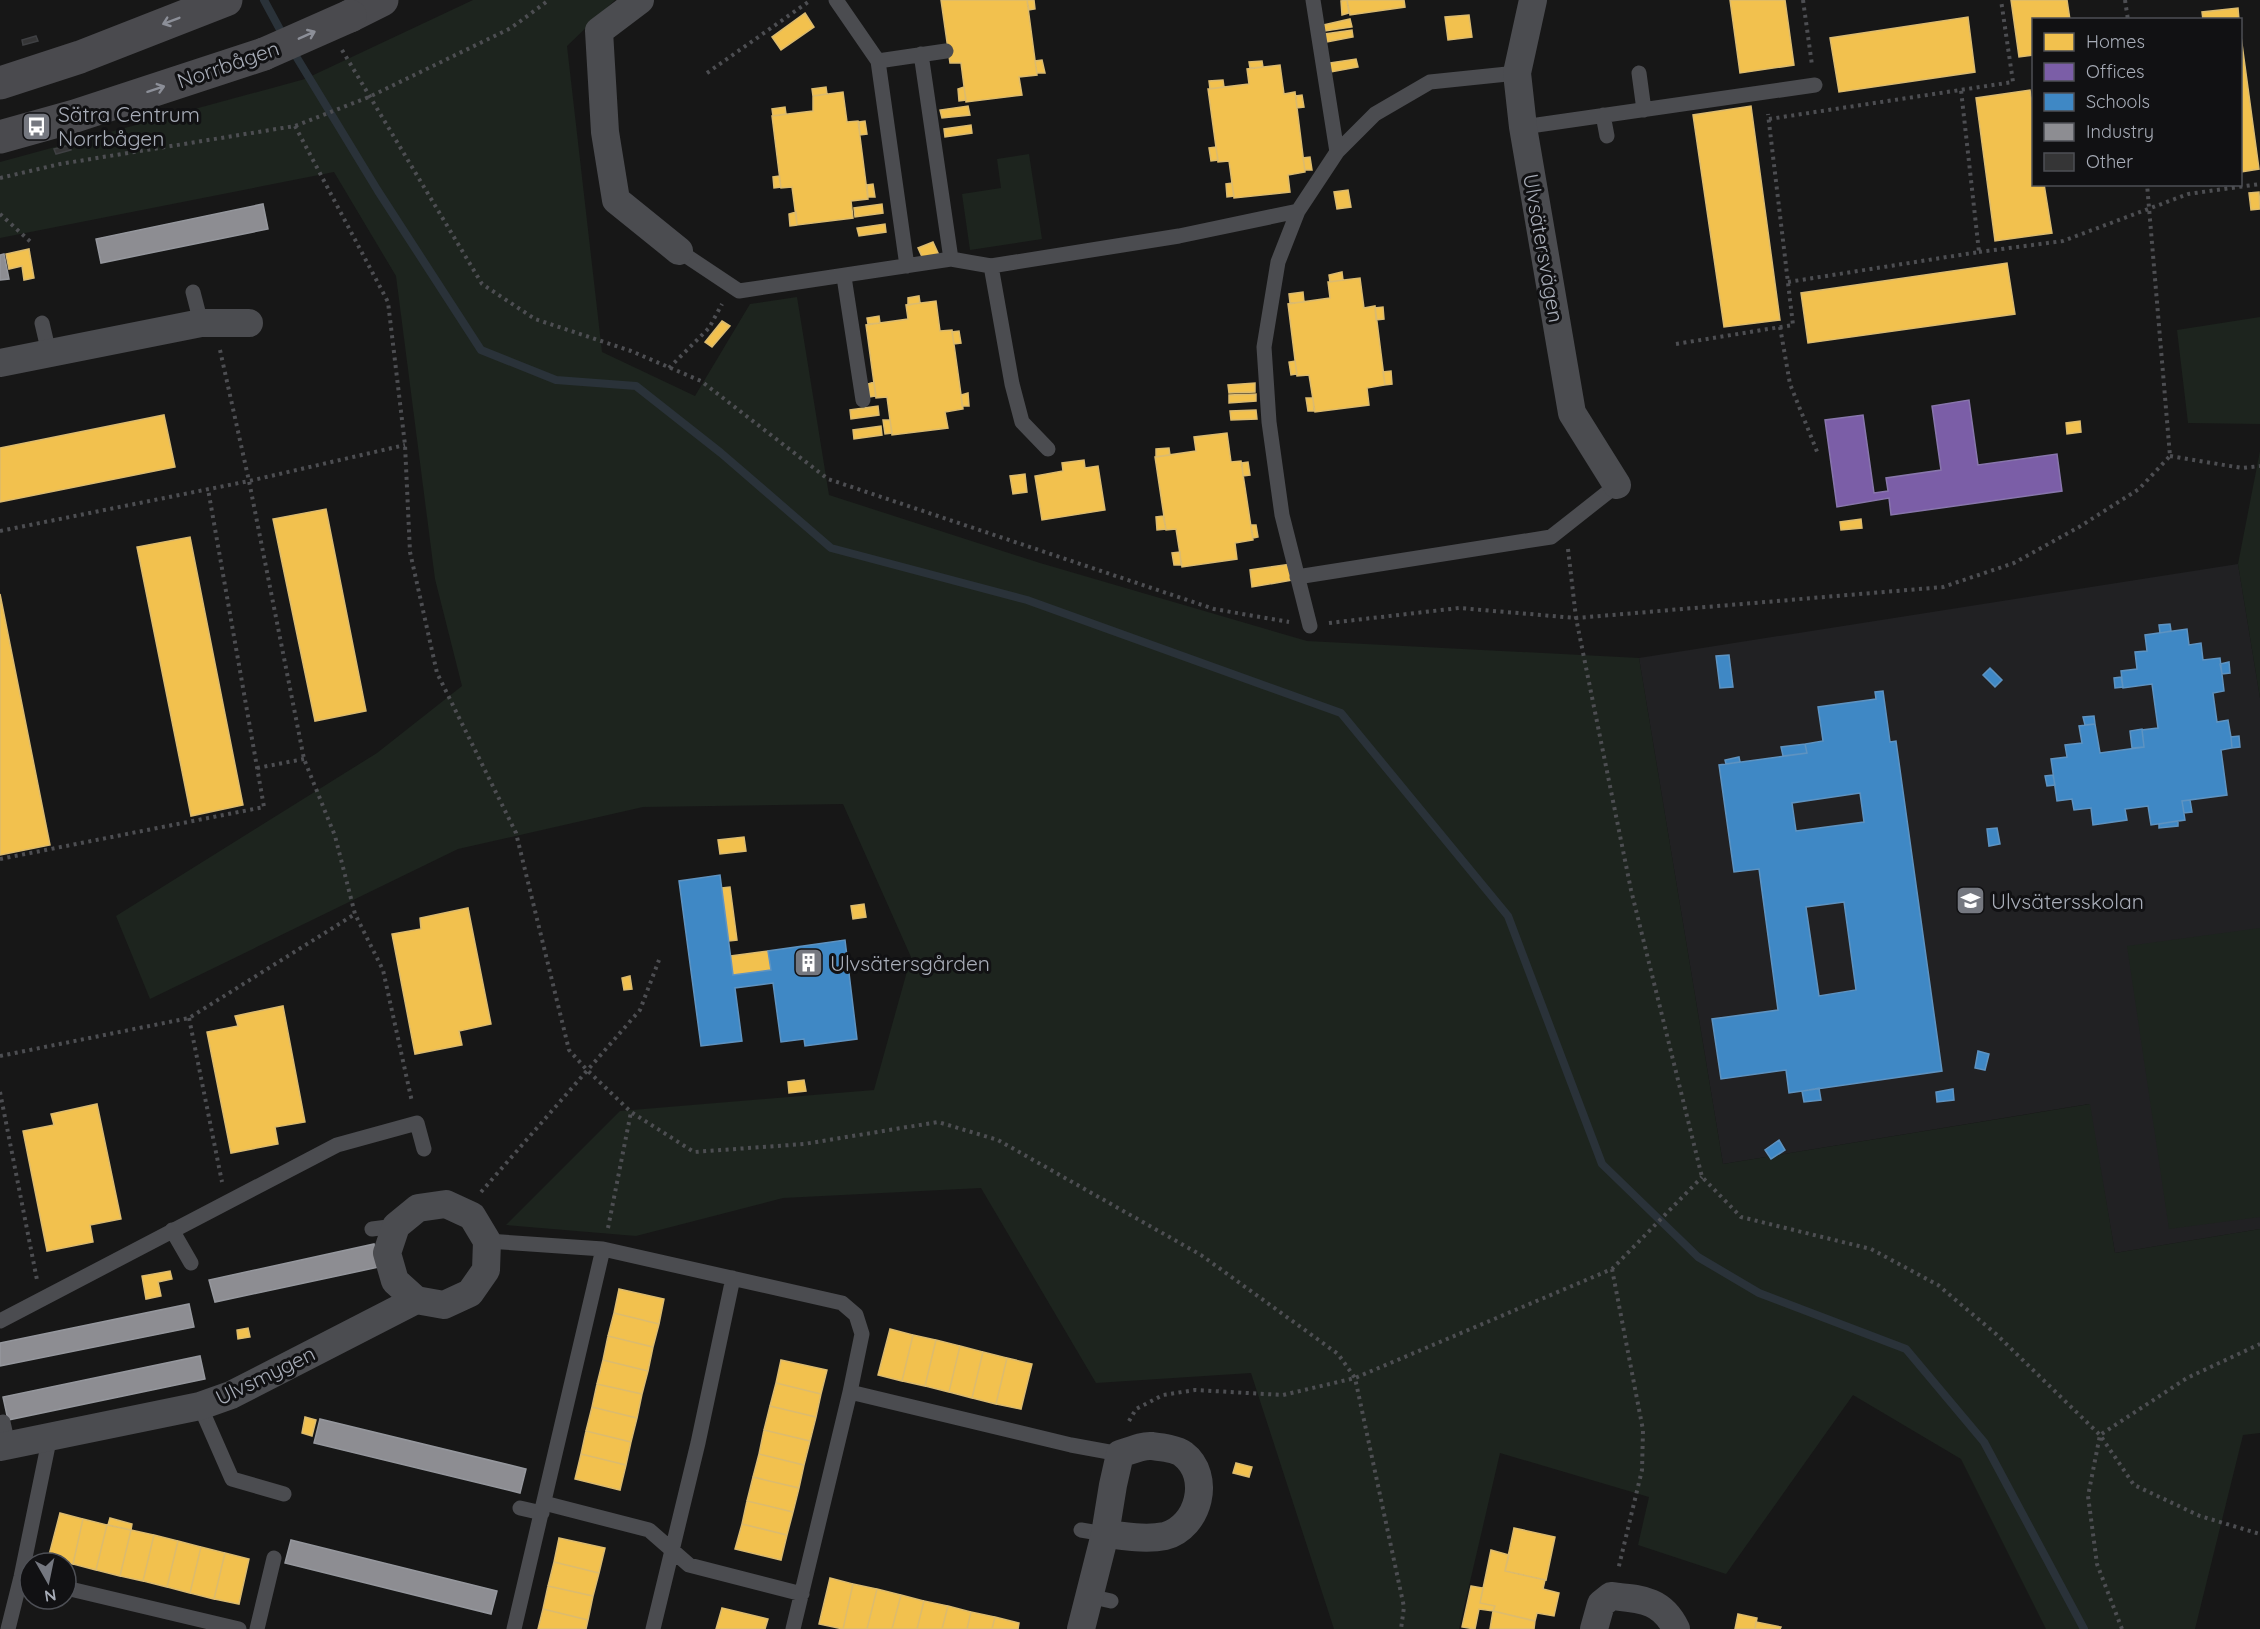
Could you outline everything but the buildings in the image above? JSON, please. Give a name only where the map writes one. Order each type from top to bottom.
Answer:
[{"type":"street","points":[[0,83],[80,57],[226,0]]},
{"type":"street","name":"Norrbågen","points":[[0,137],[75,116],[264,54],[382,0]]},
{"type":"street","points":[[640,0],[599,31],[605,132],[616,200],[680,251]]},
{"type":"street","name":"Ulvsätersvägen","points":[[1533,0],[1517,73],[1523,127],[1572,413],[1617,485]]},
{"type":"street","points":[[0,363],[207,323],[249,324]]},
{"type":"street","points":[[416,1200],[446,1204],[463,1212],[472,1216],[487,1241],[486,1270],[470,1293],[444,1305],[416,1300],[395,1281],[387,1253],[384,1227],[416,1200]]},
{"type":"street","name":"Ulvsmygen","points":[[4,1438],[50,1436],[200,1406],[228,1387],[416,1300]]},
{"type":"street","points":[[1081,1629],[1100,1599],[1093,1532],[1113,1485],[1120,1454],[1150,1446],[1182,1453],[1195,1468],[1201,1487],[1196,1508],[1185,1525],[1167,1535],[1150,1538],[1093,1532]]},
{"type":"street","points":[[1594,1629],[1600,1604],[1611,1596],[1648,1600],[1670,1617],[1676,1629]]},
{"type":"lane","points":[[836,0],[878,61],[907,267]]},
{"type":"lane","points":[[1313,0],[1337,152]]},
{"type":"lane","points":[[878,61],[946,51]]},
{"type":"lane","points":[[921,54],[951,260]]},
{"type":"lane","points":[[1310,626],[1282,515],[1269,422],[1264,348],[1278,262],[1298,211],[1337,152],[1375,114],[1430,82],[1517,73]]},
{"type":"lane","points":[[1638,73],[1644,110]]},
{"type":"lane","points":[[1523,127],[1815,86]]},
{"type":"lane","points":[[1603,115],[1606,136]]},
{"type":"lane","points":[[680,251],[739,291],[951,260],[991,266],[1179,236],[1298,211]]},
{"type":"lane","points":[[991,266],[1012,384],[1022,422],[1048,449]]},
{"type":"lane","points":[[844,277],[863,400]]},
{"type":"lane","points":[[194,292],[207,323]]},
{"type":"lane","points":[[42,323],[50,353]]},
{"type":"lane","points":[[1297,577],[1551,537],[1617,485]]},
{"type":"lane","points":[[0,1321],[337,1145],[417,1123],[424,1149]]},
{"type":"lane","points":[[172,1230],[191,1263]]},
{"type":"lane","points":[[487,1241],[603,1249],[842,1303],[856,1315],[862,1334],[793,1629]]},
{"type":"lane","points":[[514,1629],[603,1249]]},
{"type":"lane","points":[[653,1629],[733,1278]]},
{"type":"lane","points":[[850,1392],[1071,1445],[1120,1454]]},
{"type":"lane","points":[[200,1406],[232,1479],[284,1494]]},
{"type":"lane","points":[[31,1551],[50,1436]]},
{"type":"lane","points":[[520,1508],[543,1508],[650,1530],[689,1565],[802,1594]]},
{"type":"lane","points":[[257,1629],[274,1558]]},
{"type":"lane","points":[[78,1591],[239,1629]]},
{"type":"lane","points":[[8,1629],[18,1601]]},
{"type":"path","points":[[0,178],[60,164],[295,126],[369,97],[511,28],[549,0]]},
{"type":"path","points":[[707,73],[811,0]]},
{"type":"path","points":[[1803,0],[1818,111]]},
{"type":"path","points":[[1768,119],[2013,82],[2001,0]]},
{"type":"path","points":[[2125,0],[2128,18]]},
{"type":"path","points":[[1961,90],[1979,252]]},
{"type":"path","points":[[1676,344],[1793,325],[1766,92]]},
{"type":"path","points":[[369,97],[482,284],[535,319],[632,351],[701,381],[828,479],[1214,609],[1310,626],[1459,608],[1576,618],[1943,587],[2014,563],[2079,527],[2139,489],[2170,456],[2147,186]]},
{"type":"path","points":[[295,126],[388,302],[405,446],[410,552],[437,673],[516,833],[569,1050],[631,1112],[694,1152],[804,1144],[938,1122],[998,1140],[1201,1255],[1338,1354],[1355,1378],[1404,1607],[1401,1629]]},
{"type":"path","points":[[1788,282],[2063,241],[2188,194],[2260,184]]},
{"type":"path","points":[[0,214],[33,244]]},
{"type":"path","points":[[669,368],[709,328],[724,301]]},
{"type":"path","points":[[207,323],[249,482],[304,759],[335,836],[355,914],[383,970],[417,1123]]},
{"type":"path","points":[[1780,327],[1790,384],[1818,454]]},
{"type":"path","points":[[0,531],[249,482],[405,446]]},
{"type":"path","points":[[2170,456],[2242,468],[2260,466]]},
{"type":"path","points":[[0,859],[264,807],[208,489]]},
{"type":"path","points":[[1565,526],[1576,618],[1631,890],[1701,1177],[1741,1217],[1871,1249],[1938,1285],[1996,1334],[2100,1435],[2133,1485],[2200,1516],[2260,1534]]},
{"type":"path","points":[[257,768],[304,759]]},
{"type":"path","points":[[0,1056],[189,1018],[355,914]]},
{"type":"path","points":[[463,1212],[554,1111],[640,1010],[659,960]]},
{"type":"path","points":[[189,1018],[226,1203]]},
{"type":"path","points":[[0,1092],[41,1300]]},
{"type":"path","points":[[603,1249],[631,1112]]},
{"type":"path","points":[[1120,1454],[1123,1431],[1136,1409],[1163,1395],[1195,1390],[1283,1395],[1355,1378],[1612,1269],[1701,1177]]},
{"type":"path","points":[[1611,1596],[1642,1470],[1643,1440],[1612,1269]]},
{"type":"path","points":[[2122,1629],[2097,1564],[2088,1496],[2100,1435],[2187,1378],[2260,1344]]},
{"type":"shaded area","points":[[473,0],[615,0],[567,46],[602,352],[695,396],[750,304],[797,297],[829,495],[1040,563],[1307,641],[1639,658],[1723,1164],[2090,1104],[2115,1253],[2260,1229],[2260,1433],[2243,1435],[2195,1629],[2046,1629],[1961,1459],[1853,1395],[1726,1574],[1638,1545],[1649,1497],[1500,1453],[1459,1629],[1334,1629],[1251,1373],[1096,1383],[981,1188],[783,1198],[636,1236],[506,1225],[620,1111],[874,1090],[911,957],[843,804],[643,807],[458,849],[150,999],[116,916],[377,753],[462,686],[435,579],[396,276],[334,172],[0,238],[0,162],[305,79]]},
{"type":"shaded area","points":[[1029,154],[1042,239],[970,250],[962,194],[1001,188],[997,159]]},
{"type":"shaded area","points":[[2260,317],[2260,424],[2188,423],[2177,330]]},
{"type":"shaded area","points":[[2260,451],[2260,698],[2238,564]]},
{"type":"shaded area","name":"Ulvsätersskolan","points":[[2238,564],[2260,698],[2260,1229],[2115,1253],[2089,1104],[1723,1164],[1639,658]]},
{"type":"shaded area","points":[[2260,928],[2260,1217],[2169,1229],[2127,946]]},
{"type":"waterway","points":[[264,0],[284,37]]},
{"type":"waterway","points":[[291,48],[378,191],[481,350],[556,380],[636,386],[721,453],[831,548],[1027,600],[1341,713],[1508,916],[1602,1164],[1698,1257],[1759,1293],[1906,1349],[1984,1442],[2084,1629]]},
{"type":"place","name":"Sätra Centrum Norrbågen","points":[[37,126]]},
{"type":"place","name":"Ulvsätersskolan","points":[[1970,901]]},
{"type":"place","name":"Ulvsätersgården","points":[[809,963]]}]
